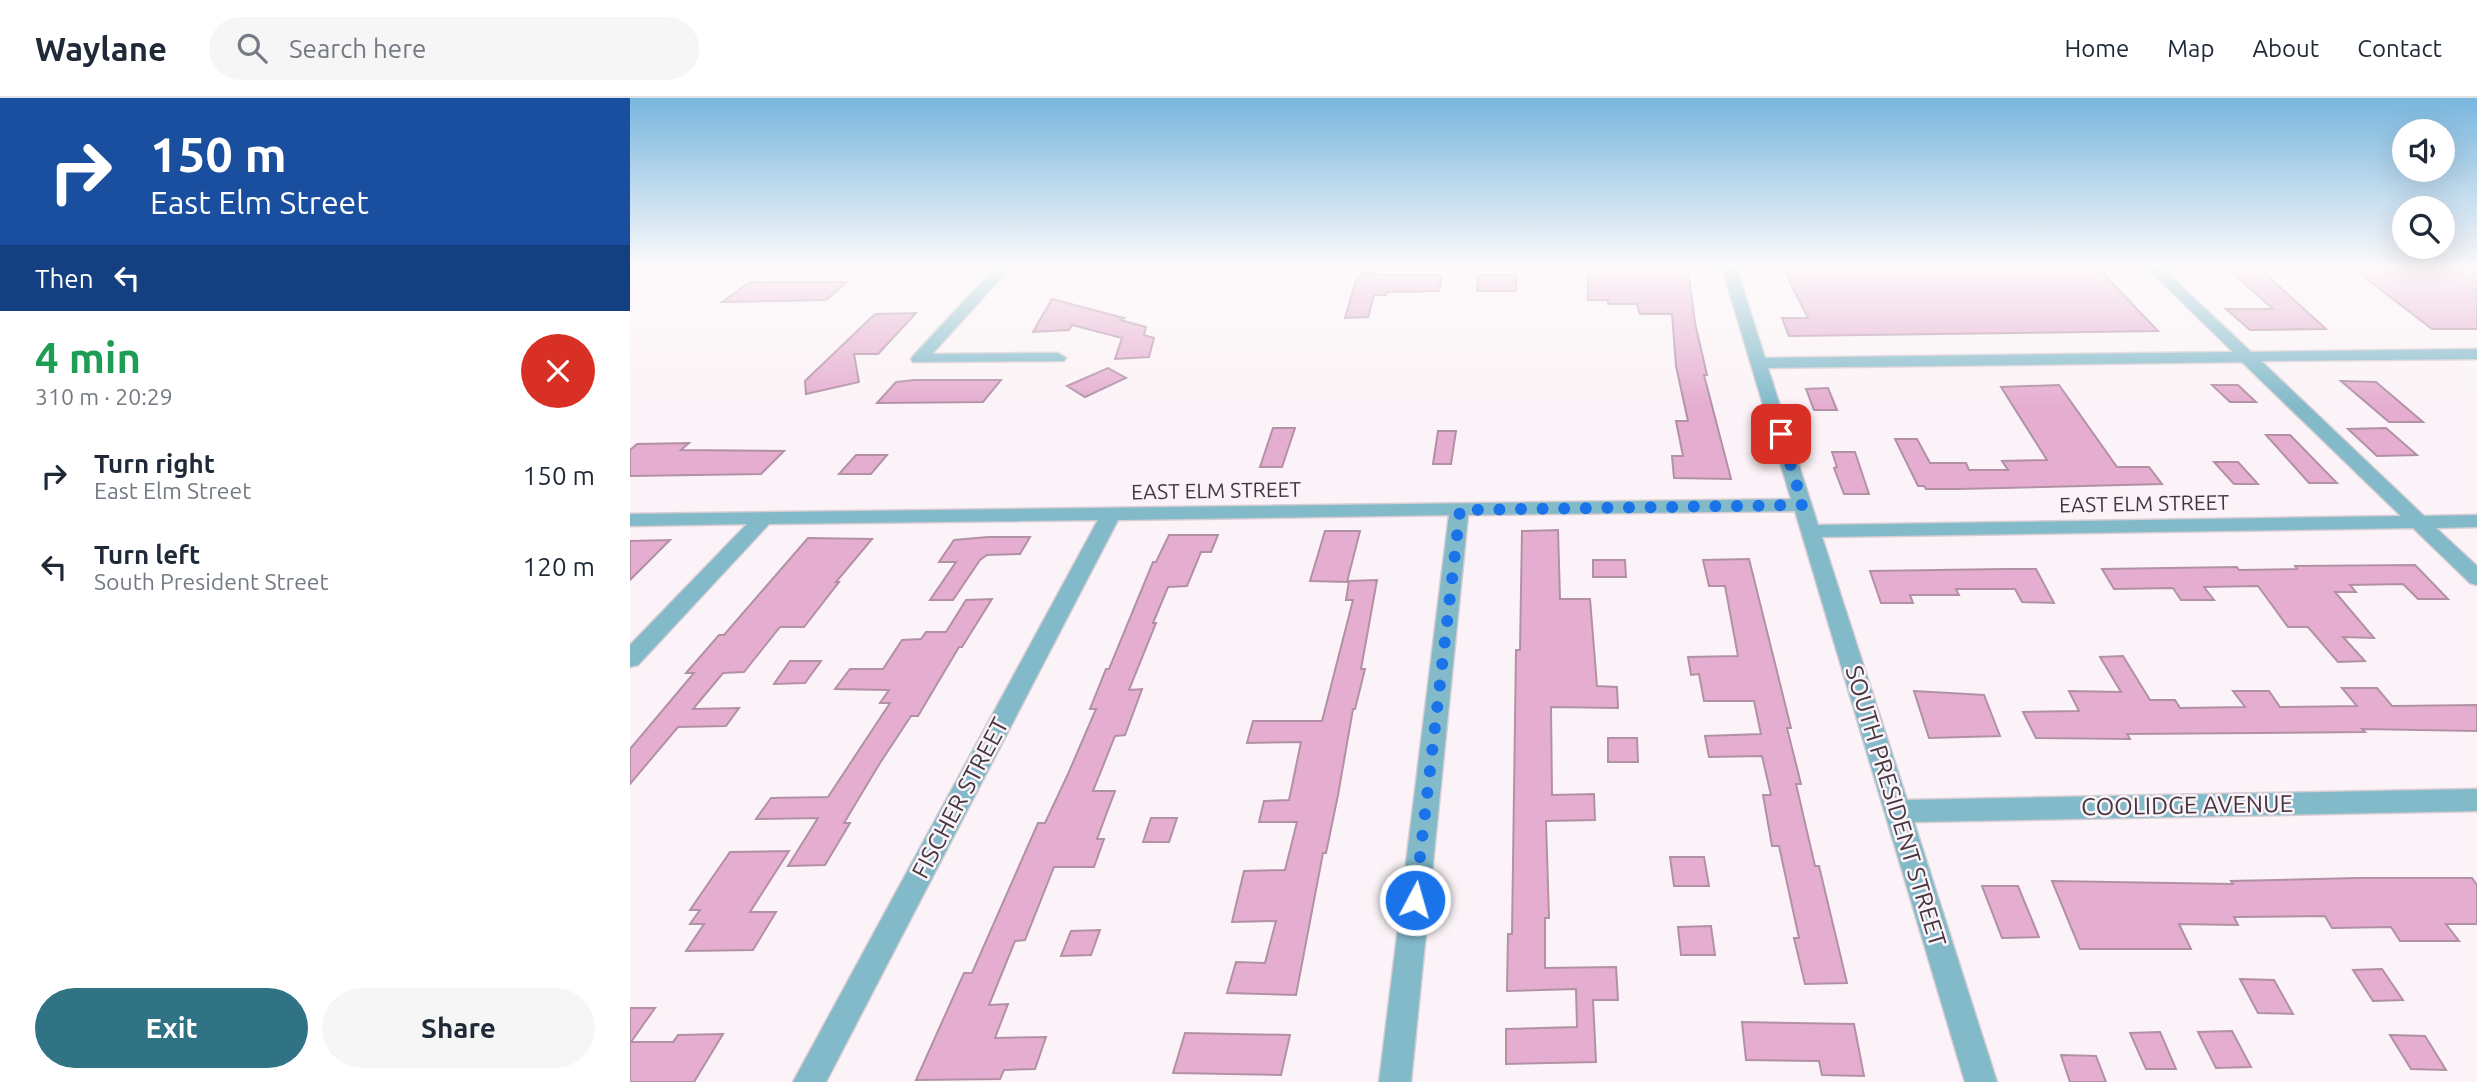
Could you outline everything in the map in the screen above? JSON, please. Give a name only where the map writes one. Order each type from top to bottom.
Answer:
[{"type":"street","points":[[962,313],[919,359],[1058,358]]},
{"type":"street","points":[[1743,313],[1803,505]]},
{"type":"street","points":[[2201,313],[2477,578]]},
{"type":"street","points":[[1759,363],[2477,354]]},
{"type":"street","name":"EAST ELM STREET","points":[[630,520],[1803,505]]},
{"type":"street","name":"SOUTH PRESIDENT STREET","points":[[1803,505],[1980,1082]]},
{"type":"street","points":[[1395,1082],[1460,510]]},
{"type":"street","name":"FISCHER STREET","points":[[809,1082],[1111,514]]},
{"type":"street","points":[[630,659],[764,519]]},
{"type":"street","name":"EAST ELM STREET","points":[[1811,531],[2477,521]]},
{"type":"street","name":"COOLIDGE AVENUE","points":[[1897,811],[2477,800]]},
{"type":"building","points":[[916,313],[878,354],[854,354],[859,382],[806,394],[805,381],[875,314]]},
{"type":"building","points":[[1044,313],[1105,313],[1146,327],[1144,335],[1154,338],[1149,357],[1115,359],[1122,338],[1072,325],[1069,330],[1033,332]]},
{"type":"building","points":[[1346,313],[1369,313],[1368,317],[1345,318]]},
{"type":"building","points":[[1694,313],[1707,375],[1704,375],[1731,479],[1674,478],[1672,456],[1683,456],[1676,421],[1688,421],[1676,366],[1672,314],[1640,314]]},
{"type":"building","points":[[1805,313],[2141,313],[2158,331],[1789,336],[1782,318],[1808,318]]},
{"type":"building","points":[[2230,313],[2308,313],[2326,329],[2250,330]]},
{"type":"building","points":[[2411,313],[2477,313],[2477,329],[2432,329]]},
{"type":"building","points":[[1108,368],[1126,378],[1085,397],[1067,386]]},
{"type":"building","points":[[1001,380],[983,402],[877,403],[896,382]]},
{"type":"building","points":[[2341,381],[2376,382],[2423,422],[2389,422]]},
{"type":"building","points":[[2059,385],[2117,467],[2149,467],[2162,484],[1958,489],[1926,489],[1924,486],[1918,486],[1895,439],[1917,439],[1930,463],[1966,463],[1969,470],[2008,470],[2002,461],[2047,460],[2001,387]]},
{"type":"building","points":[[2212,385],[2238,385],[2256,402],[2230,402]]},
{"type":"building","points":[[1828,388],[1837,410],[1814,410],[1806,389]]},
{"type":"building","points":[[1273,428],[1295,428],[1282,467],[1260,467]]},
{"type":"building","points":[[2386,428],[2417,455],[2377,456],[2348,429]]},
{"type":"building","points":[[1438,431],[1456,431],[1451,464],[1433,464]]},
{"type":"building","points":[[2266,435],[2290,435],[2337,483],[2309,483]]},
{"type":"building","points":[[689,443],[681,450],[784,451],[761,474],[630,476],[630,450],[637,444]]},
{"type":"building","points":[[1832,452],[1855,452],[1869,494],[1844,494],[1834,468],[1837,467]]},
{"type":"building","points":[[856,455],[887,455],[871,474],[839,474]]},
{"type":"building","points":[[2214,462],[2238,462],[2258,484],[2234,484]]},
{"type":"building","points":[[1558,530],[1560,599],[1590,599],[1597,686],[1617,687],[1618,708],[1551,707],[1552,795],[1594,794],[1595,820],[1546,821],[1549,918],[1545,918],[1545,968],[1616,967],[1618,1000],[1593,1000],[1596,1062],[1506,1064],[1506,1029],[1577,1027],[1576,989],[1507,991],[1508,934],[1512,934],[1516,650],[1520,650],[1522,531]]},
{"type":"building","points":[[1325,531],[1360,531],[1347,582],[1310,581]]},
{"type":"building","points":[[1169,535],[1218,535],[1211,552],[1201,552],[1187,586],[1168,587],[1153,623],[1156,623],[1129,690],[1142,689],[1125,735],[1115,736],[1093,791],[1115,791],[1097,839],[1104,839],[1094,867],[1054,867],[1025,940],[1015,941],[989,1005],[1008,1004],[995,1038],[1046,1037],[1035,1069],[1004,1070],[1000,1079],[916,1080],[964,973],[972,973],[1038,823],[1045,823],[1068,774],[1096,709],[1090,709],[1106,669],[1109,669],[1153,562],[1156,562]]},
{"type":"building","points":[[1030,537],[1020,554],[987,555],[980,560],[953,600],[930,600],[956,562],[939,562],[954,540]]},
{"type":"building","points":[[808,538],[872,539],[836,582],[839,582],[804,627],[780,627],[744,672],[723,673],[693,709],[739,708],[726,726],[678,727],[630,784],[630,749],[694,673],[686,673],[719,635],[724,635]]},
{"type":"building","points":[[670,540],[630,580],[630,541]]},
{"type":"building","points":[[1749,559],[1791,728],[1787,728],[1801,784],[1796,784],[1847,983],[1805,984],[1794,938],[1799,938],[1779,846],[1772,846],[1763,795],[1771,795],[1762,756],[1709,757],[1705,736],[1761,734],[1754,701],[1704,701],[1699,674],[1691,675],[1688,657],[1738,656],[1725,586],[1709,586],[1703,560]]},
{"type":"building","points":[[1593,560],[1625,560],[1626,577],[1593,577]]},
{"type":"building","points":[[2415,565],[2448,599],[2418,599],[2403,584],[2350,585],[2356,592],[2335,592],[2374,638],[2343,637],[2365,661],[2338,662],[2308,627],[2288,627],[2258,586],[2204,587],[2214,600],[2181,600],[2173,588],[2114,589],[2102,569],[2237,567],[2239,570],[2297,569],[2295,566]]},
{"type":"building","points":[[2036,569],[2054,603],[2022,602],[2015,589],[1956,589],[1959,595],[1910,595],[1913,603],[1881,603],[1870,571]]},
{"type":"building","points":[[1377,580],[1361,669],[1365,669],[1353,709],[1296,995],[1227,993],[1236,962],[1265,963],[1276,921],[1232,922],[1244,871],[1285,870],[1297,822],[1259,822],[1264,801],[1289,800],[1301,742],[1247,743],[1253,721],[1322,721],[1353,600],[1346,600],[1349,581]]},
{"type":"building","points":[[992,599],[962,647],[959,647],[918,716],[911,716],[880,763],[844,823],[850,823],[825,865],[788,866],[818,818],[756,819],[771,798],[828,797],[890,703],[880,703],[889,690],[835,689],[850,669],[883,669],[902,640],[921,639],[926,632],[946,632],[966,600]]},
{"type":"building","points":[[2123,656],[2150,700],[2175,700],[2180,708],[2245,707],[2233,691],[2269,691],[2280,707],[2357,706],[2342,688],[2377,688],[2392,706],[2477,705],[2477,731],[2362,729],[2365,732],[2127,734],[2130,739],[2036,738],[2023,712],[2079,711],[2069,691],[2121,692],[2100,657]]},
{"type":"building","points":[[790,661],[821,661],[805,683],[774,684]]},
{"type":"building","points":[[1914,691],[1984,695],[2000,736],[1929,738]]},
{"type":"building","points":[[1608,738],[1637,738],[1638,762],[1608,762]]},
{"type":"building","points":[[1151,818],[1177,818],[1169,842],[1143,842]]},
{"type":"building","points":[[789,851],[750,912],[776,912],[753,950],[686,951],[704,924],[690,924],[700,910],[690,910],[730,852]]},
{"type":"building","points":[[1670,857],[1704,857],[1709,886],[1674,886]]},
{"type":"building","points":[[2472,878],[2477,885],[2477,924],[2446,924],[2459,941],[2400,941],[2391,927],[2332,928],[2325,916],[2234,917],[2238,925],[2179,924],[2191,949],[2080,949],[2052,881],[2233,884],[2231,881]]},
{"type":"building","points":[[1982,886],[2018,886],[2039,937],[2002,938]]},
{"type":"building","points":[[1711,926],[1715,955],[1681,955],[1678,927]]},
{"type":"building","points":[[1100,930],[1091,955],[1061,956],[1071,931]]},
{"type":"building","points":[[2382,969],[2403,1000],[2373,1001],[2353,970]]},
{"type":"building","points":[[2240,979],[2274,980],[2293,1014],[2258,1013]]},
{"type":"building","points":[[630,1008],[655,1008],[631,1042],[673,1042],[678,1035],[723,1034],[694,1082],[630,1082]]},
{"type":"building","points":[[1742,1022],[1854,1024],[1864,1076],[1822,1075],[1819,1061],[1746,1060]]},
{"type":"building","points":[[2232,1031],[2251,1067],[2216,1068],[2198,1032]]},
{"type":"building","points":[[2160,1032],[2176,1069],[2146,1069],[2130,1033]]},
{"type":"building","points":[[1185,1033],[1290,1035],[1281,1075],[1173,1073]]},
{"type":"building","points":[[2390,1035],[2425,1036],[2446,1070],[2411,1069]]},
{"type":"building","points":[[2061,1055],[2096,1056],[2106,1082],[2070,1082]]},
{"type":"route","points":[[1415,900],[1460,510],[1803,505],[1781,434]]}]
